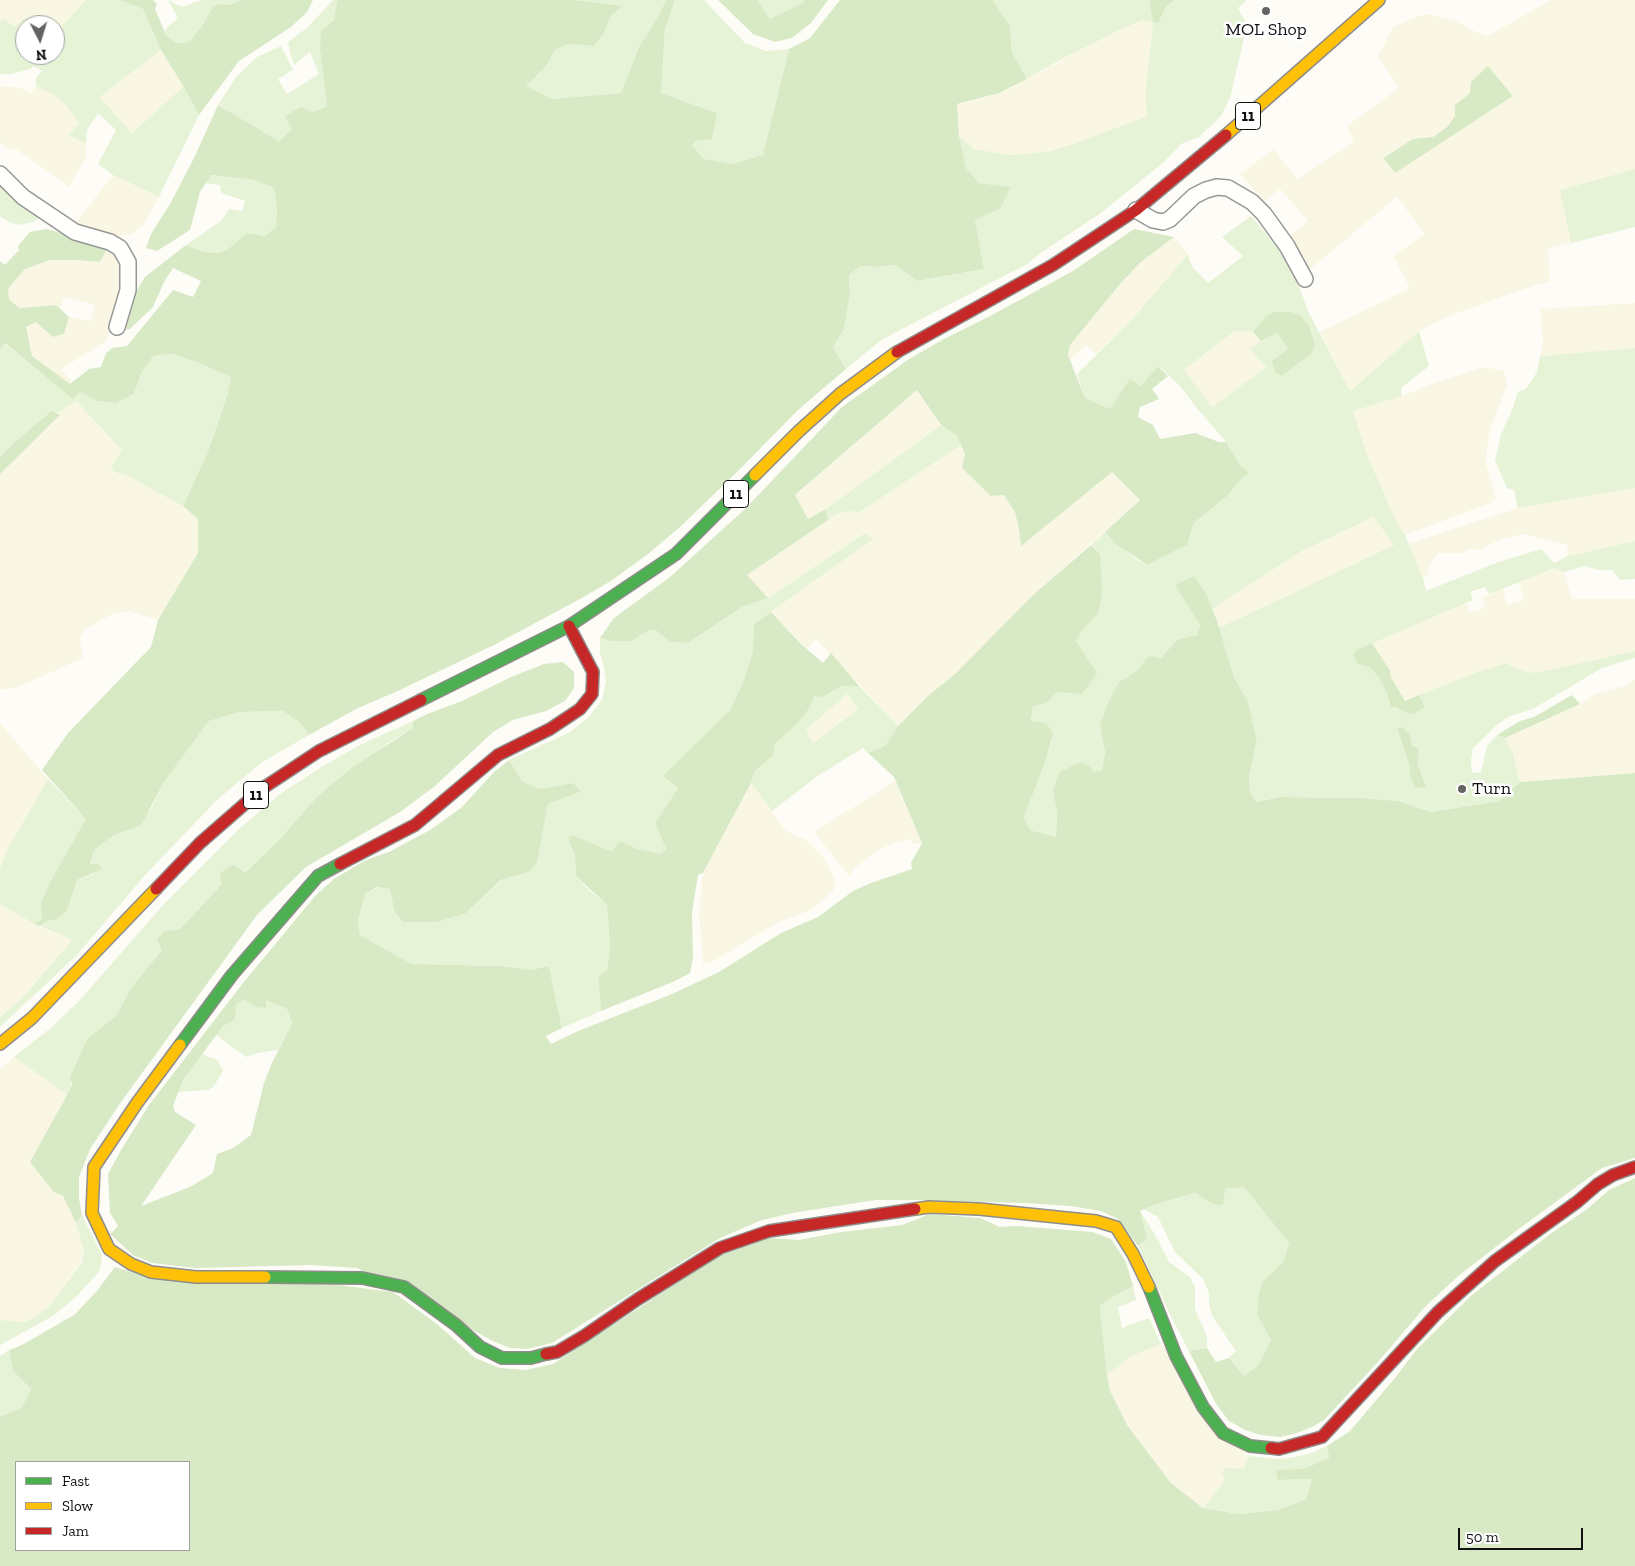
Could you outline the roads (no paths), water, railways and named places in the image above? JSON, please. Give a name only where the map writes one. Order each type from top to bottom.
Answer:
[{"type":"street","name":"11","points":[[0,1044],[32,1018],[200,843],[263,788],[319,751],[569,626],[676,554],[799,431],[840,394],[896,353],[1053,265],[1136,210],[1237,126],[1379,0]]},
{"type":"street","points":[[0,174],[23,197],[74,232],[110,242],[120,248],[128,262],[128,290],[118,327]]},
{"type":"street","points":[[1136,210],[1153,220],[1163,222],[1170,219],[1194,196],[1217,187],[1228,188],[1252,202],[1264,214],[1287,246],[1305,278]]},
{"type":"street","points":[[569,626],[593,672],[592,694],[580,709],[550,729],[498,755],[414,825],[318,876],[232,975],[132,1111],[94,1167],[92,1213],[110,1249],[131,1264],[151,1272],[196,1277],[362,1278],[404,1287],[456,1326],[480,1347],[502,1358],[531,1358],[557,1352],[571,1344],[720,1248],[769,1231],[928,1207],[979,1209],[1096,1221],[1116,1227],[1134,1254],[1176,1356],[1203,1407],[1224,1434],[1250,1446],[1279,1449],[1322,1437],[1438,1312],[1495,1261],[1577,1202],[1598,1184],[1613,1175],[1635,1167]]},
{"type":"place","name":"MOL Shop","points":[[1266,11]]},
{"type":"place","name":"Turn","points":[[1462,789]]}]
